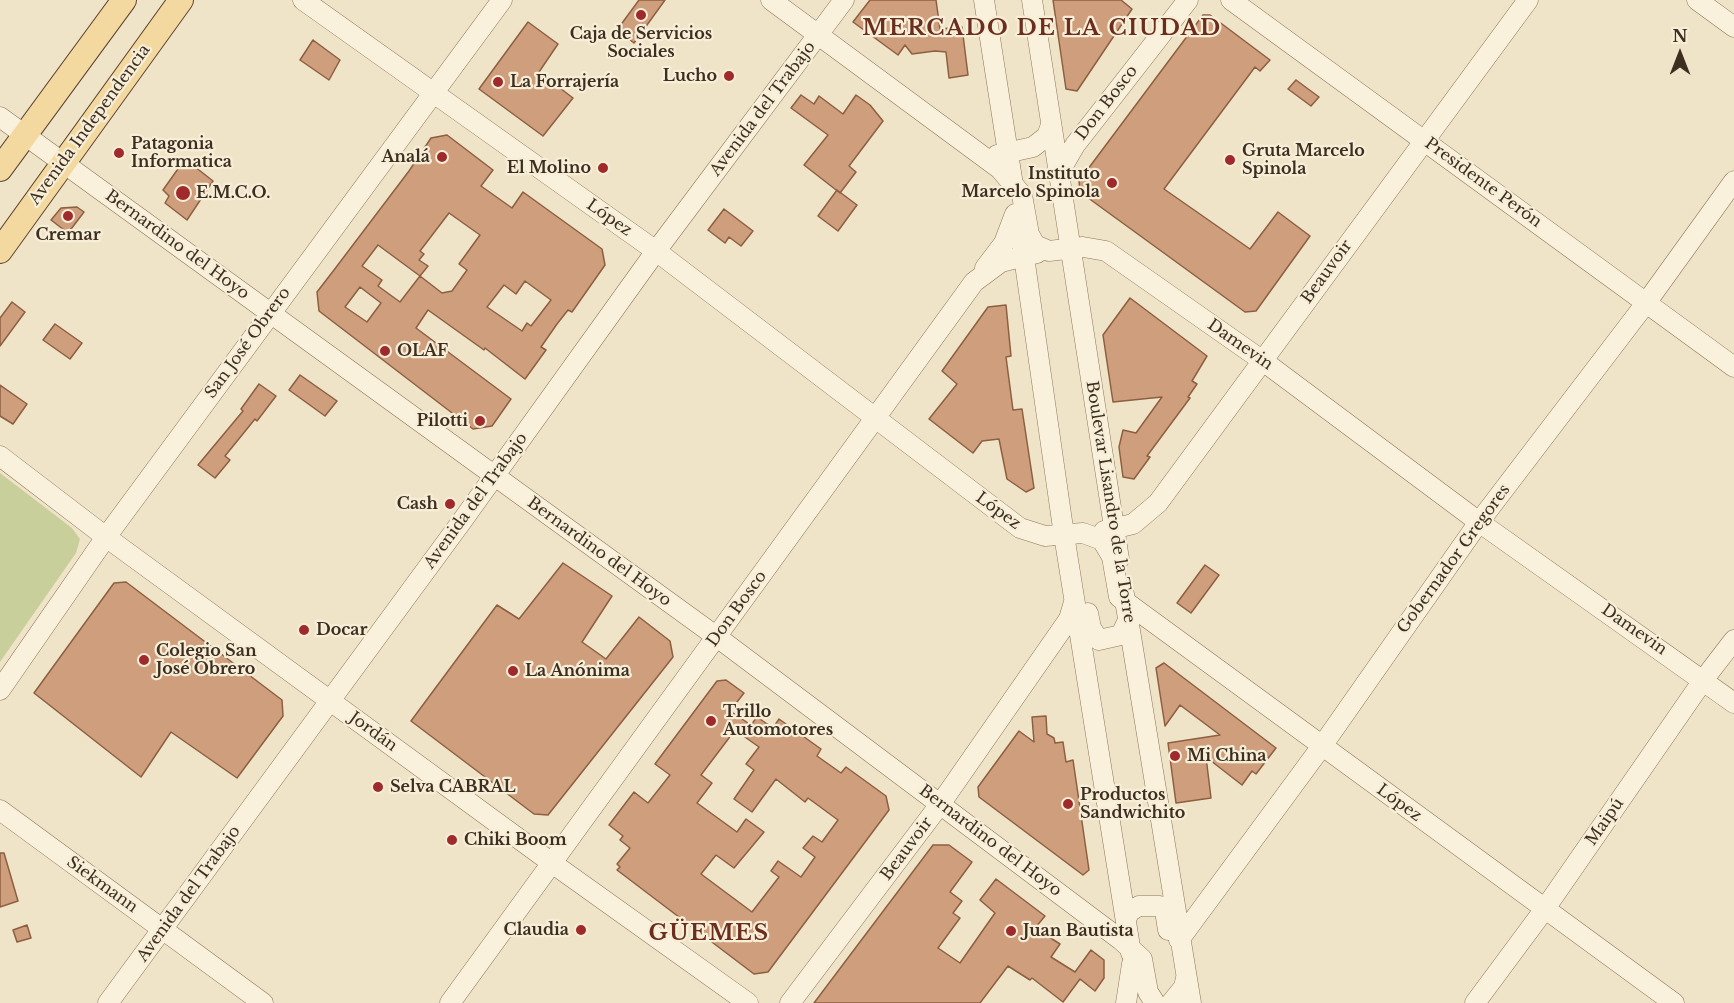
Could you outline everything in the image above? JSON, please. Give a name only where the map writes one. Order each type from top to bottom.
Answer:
[{"type":"main road","points":[[0,169],[124,0]]},
{"type":"main road","name":"Avenida Independencia","points":[[0,251],[181,0]]},
{"type":"street","name":"López","points":[[303,0],[656,251],[1020,528],[1071,546],[1102,540],[1112,557],[1116,589],[1127,611],[1322,746],[1674,1003]]},
{"type":"street","name":"San José Obrero","points":[[0,690],[106,537],[502,0]]},
{"type":"street","points":[[771,0],[977,151],[1012,182],[1025,200],[1031,241],[1058,249],[1063,240],[1065,220],[1032,0]]},
{"type":"street","name":"Avenida del Trabajo","points":[[108,1003],[331,701],[656,251],[844,0]]},
{"type":"street","points":[[984,0],[1071,546],[1075,600],[1138,1003]]},
{"type":"street","name":"Don Bosco","points":[[1060,184],[1064,164],[1075,145],[1188,0]]},
{"type":"street","name":"Presidente Perón","points":[[1231,0],[1734,368]]},
{"type":"street","name":"Beauvoir","points":[[1115,530],[1134,524],[1158,503],[1528,0]]},
{"type":"street","points":[[1697,0],[1734,27]]},
{"type":"street","name":"Bernardino del Hoyo","points":[[0,117],[717,637],[941,803],[1131,956]]},
{"type":"street","points":[[977,151],[999,156],[1008,154],[1042,142],[1051,125]]},
{"type":"street","name":"Gobernador Gregores","points":[[1179,940],[1322,746],[1479,522],[1646,303],[1734,181]]},
{"type":"street","points":[[974,282],[1005,243],[1017,208]]},
{"type":"street","name":"Damevin","points":[[1058,249],[1090,247],[1106,251],[1263,361],[1479,522],[1704,679],[1734,703]]},
{"type":"street","name":"Don Bosco","points":[[450,1003],[974,282],[1001,262],[1058,249]]},
{"type":"street","name":"Boulevar Lisandro de la Torre","points":[[1058,249],[1115,530],[1179,940],[1191,1003]]},
{"type":"street","name":"Jordán","points":[[0,456],[106,537],[552,863],[748,1003]]},
{"type":"street","points":[[1071,546],[1115,530]]},
{"type":"street","points":[[1071,546],[1083,580],[1089,620],[1095,636],[1099,640],[1121,635],[1127,611]]},
{"type":"street","name":"Beauvoir","points":[[790,1003],[941,803],[1065,625],[1075,600]]},
{"type":"street","name":"Maipú","points":[[1475,1003],[1544,910],[1704,679],[1734,640]]},
{"type":"street","name":"Siekmann","points":[[0,810],[262,1003]]},
{"type":"street","points":[[1126,921],[1130,912],[1139,906],[1160,906],[1165,911],[1172,958],[1176,967],[1186,978],[1184,987],[1171,1003]]},
{"type":"street","points":[[1126,1003],[1131,956]]},
{"type":"street","points":[[1131,956],[1142,959],[1148,992],[1155,1003]]},
{"type":"green space","points":[[0,473],[72,528],[80,539],[76,553],[0,662]]},
{"type":"building","name":"Caja de Servicios Sociales","points":[[639,0],[665,0],[634,43],[617,30]]},
{"type":"building","points":[[870,0],[936,0],[940,29],[962,27],[968,75],[949,78],[946,52],[912,54],[905,45],[898,55],[853,22]]},
{"type":"building","points":[[1053,0],[1121,0],[1132,9],[1077,91],[1066,89]]},
{"type":"building","points":[[1203,15],[1210,15],[1270,60],[1260,71],[1255,67],[1164,189],[1250,249],[1278,212],[1310,236],[1256,311],[1245,312],[1080,192],[1079,181]]},
{"type":"building","points":[[528,22],[558,44],[539,72],[573,98],[543,136],[479,89]]},
{"type":"building","points":[[313,40],[340,60],[329,80],[300,60]]},
{"type":"building","points":[[1296,80],[1319,97],[1311,106],[1288,89]]},
{"type":"building","points":[[801,95],[814,104],[819,96],[843,114],[856,95],[870,105],[883,121],[849,166],[856,172],[840,193],[804,165],[828,135],[791,108]]},
{"type":"building","points":[[447,135],[493,170],[481,186],[512,208],[523,192],[602,249],[605,265],[572,312],[568,310],[557,324],[541,347],[546,350],[525,379],[485,348],[484,350],[428,310],[416,328],[511,399],[492,426],[473,429],[319,311],[317,292],[409,171],[431,138]],"holes":[[[449,213],[480,235],[459,264],[467,270],[452,291],[442,293],[420,276],[428,266],[419,260],[424,254],[420,251]],[[378,245],[420,276],[400,302],[378,286],[382,280],[362,266]],[[525,281],[551,300],[531,326],[527,323],[522,331],[487,307],[504,285],[516,294]],[[360,287],[381,303],[367,322],[345,307]]]},
{"type":"building","points":[[185,159],[213,181],[187,220],[165,203],[169,196],[163,190]]},
{"type":"building","points":[[837,190],[857,205],[838,231],[818,216]]},
{"type":"building","name":"Cremar","points":[[77,207],[84,212],[68,233],[51,220],[61,208]]},
{"type":"building","points":[[724,209],[753,231],[741,246],[729,237],[725,243],[708,230]]},
{"type":"building","points":[[1130,298],[1207,356],[1192,381],[1197,384],[1188,397],[1190,398],[1147,456],[1150,457],[1134,479],[1123,477],[1119,447],[1123,430],[1136,433],[1162,397],[1113,402],[1103,335]]},
{"type":"building","points":[[12,302],[25,312],[0,346],[0,318]]},
{"type":"building","points":[[1006,305],[1011,356],[1006,357],[1013,410],[1022,409],[1034,488],[1026,492],[1007,479],[999,439],[982,441],[973,453],[929,419],[957,384],[942,371],[988,307]]},
{"type":"building","points":[[55,324],[82,343],[70,359],[43,340]]},
{"type":"building","points":[[300,375],[337,401],[325,416],[289,390]]},
{"type":"building","points":[[259,384],[276,396],[225,456],[230,460],[215,478],[198,465],[243,411],[241,409]]},
{"type":"building","points":[[0,385],[27,404],[13,424],[0,416]]},
{"type":"building","points":[[563,563],[612,596],[582,642],[606,659],[639,617],[670,641],[673,657],[548,815],[534,814],[411,721],[497,605],[519,619]]},
{"type":"building","points":[[1205,565],[1219,575],[1191,613],[1177,603]]},
{"type":"building","name":"Colegio San José Obrero","points":[[126,582],[282,700],[283,716],[237,778],[171,732],[141,777],[34,693],[114,583]]},
{"type":"building","points":[[1164,663],[1276,748],[1256,774],[1252,771],[1242,785],[1206,757],[1211,798],[1176,803],[1168,743],[1220,735],[1180,705],[1165,726],[1156,668]]},
{"type":"building","points":[[726,680],[744,693],[730,711],[751,725],[757,717],[773,728],[779,719],[821,749],[817,756],[841,773],[846,767],[886,796],[889,810],[768,972],[754,974],[617,870],[620,867],[617,864],[630,848],[620,840],[623,836],[609,825],[634,792],[648,803],[670,775],[655,764],[717,681]],"holes":[[[735,730],[759,747],[746,764],[754,770],[734,799],[752,812],[776,779],[805,802],[808,798],[838,820],[822,842],[813,836],[803,848],[815,857],[801,877],[778,861],[771,871],[779,877],[752,912],[701,874],[716,855],[734,868],[764,832],[746,819],[737,832],[697,803],[712,783],[701,775]]]},
{"type":"building","points":[[1046,716],[1047,734],[1054,738],[1055,743],[1063,742],[1066,762],[1073,760],[1089,870],[1083,875],[979,797],[978,787],[1019,731],[1034,742],[1032,717]]},
{"type":"building","points":[[933,845],[949,845],[972,862],[950,892],[962,901],[953,913],[960,918],[938,948],[960,963],[995,913],[980,900],[996,879],[1045,916],[1035,928],[1060,944],[1051,957],[1075,972],[1091,950],[1104,960],[1104,978],[1095,991],[1080,979],[1063,1002],[1032,978],[1030,980],[1008,966],[980,1003],[814,1003]]},
{"type":"building","points":[[0,853],[4,853],[18,901],[0,907]]},
{"type":"building","points":[[27,925],[31,938],[17,942],[13,930]]},
{"type":"place","name":"Caja de Servicios Sociales","points":[[641,15]]},
{"type":"place","name":"Lucho","points":[[729,76]]},
{"type":"place","name":"La Forrajería","points":[[498,82]]},
{"type":"place","name":"Patagonia Informatica","points":[[119,153]]},
{"type":"place","name":"Analá","points":[[442,157]]},
{"type":"place","name":"Gruta Marcelo Spinola","points":[[1230,160]]},
{"type":"place","name":"El Molino","points":[[603,168]]},
{"type":"place","name":"Instituto Marcelo Spinola","points":[[1112,183]]},
{"type":"place","name":"E.M.C.O.","points":[[183,193]]},
{"type":"place","name":"Cremar","points":[[68,216]]},
{"type":"place","name":"OLAF","points":[[385,351]]},
{"type":"place","name":"Pilotti","points":[[480,421]]},
{"type":"place","name":"Cash","points":[[450,504]]},
{"type":"place","name":"Docar","points":[[304,630]]},
{"type":"place","name":"Colegio San José Obrero","points":[[144,660]]},
{"type":"place","name":"La Anónima","points":[[513,671]]},
{"type":"place","name":"Trillo Automotores","points":[[711,721]]},
{"type":"place","name":"Mi China","points":[[1175,756]]},
{"type":"place","name":"Selva CABRAL","points":[[378,787]]},
{"type":"place","name":"Productos Sandwichito","points":[[1068,804]]},
{"type":"place","name":"Chiki Boom","points":[[452,840]]},
{"type":"place","name":"Claudia","points":[[581,930]]},
{"type":"place","name":"Juan Bautista","points":[[1011,931]]},
{"type":"district","name":"MERCADO DE LA CIUDAD","points":[[1042,29]]},
{"type":"district","name":"GÜEMES","points":[[709,934]]}]
